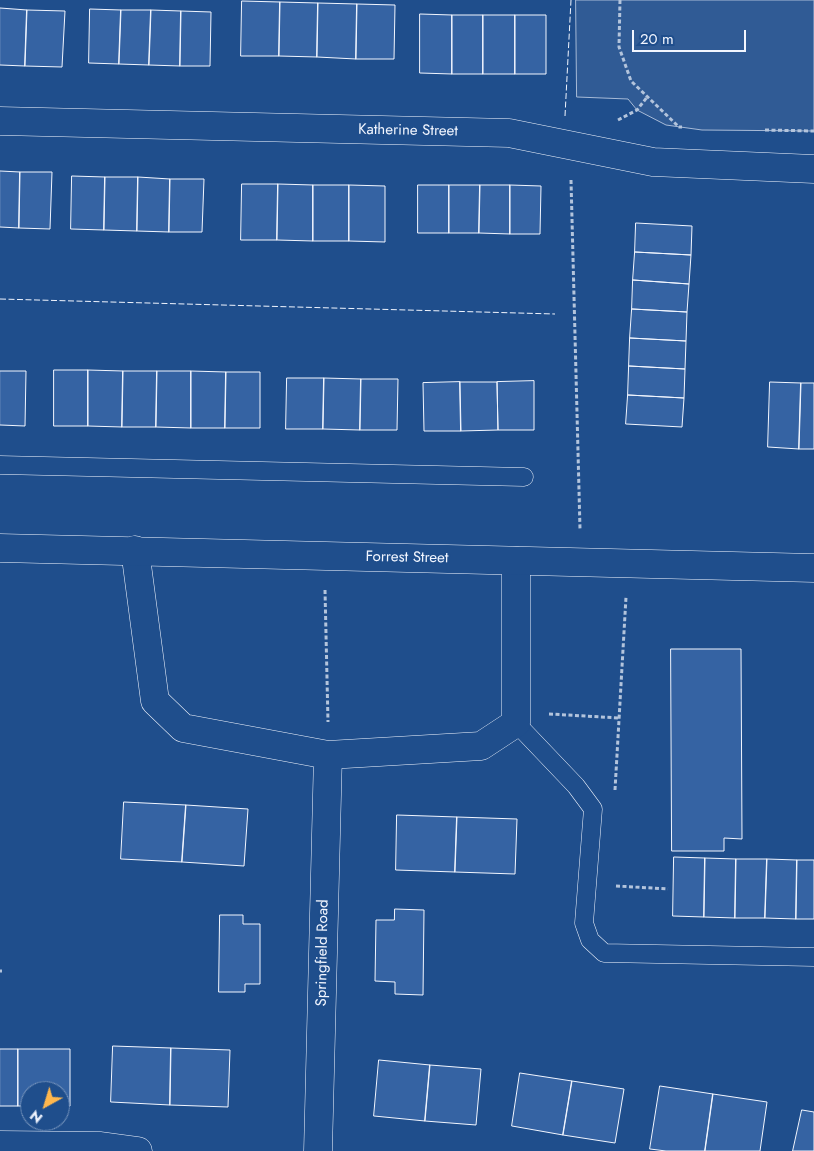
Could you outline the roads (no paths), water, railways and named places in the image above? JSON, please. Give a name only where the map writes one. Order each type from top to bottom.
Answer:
[{"type":"street","name":"Katherine Street","points":[[0,121],[509,134],[653,162],[814,169]]},
{"type":"street","name":"Forrest Street","points":[[0,548],[814,568]]},
{"type":"street","points":[[135,550],[155,701],[183,728],[328,755],[481,746],[516,723],[516,561]]},
{"type":"street","name":"Springfield Road","points":[[318,1151],[328,755]]},
{"type":"street","points":[[0,1146],[138,1151]]},
{"type":"lane","points":[[0,465],[524,477]]},
{"type":"lane","points":[[516,723],[576,786],[593,809],[584,923],[590,940],[604,953],[814,957]]}]
